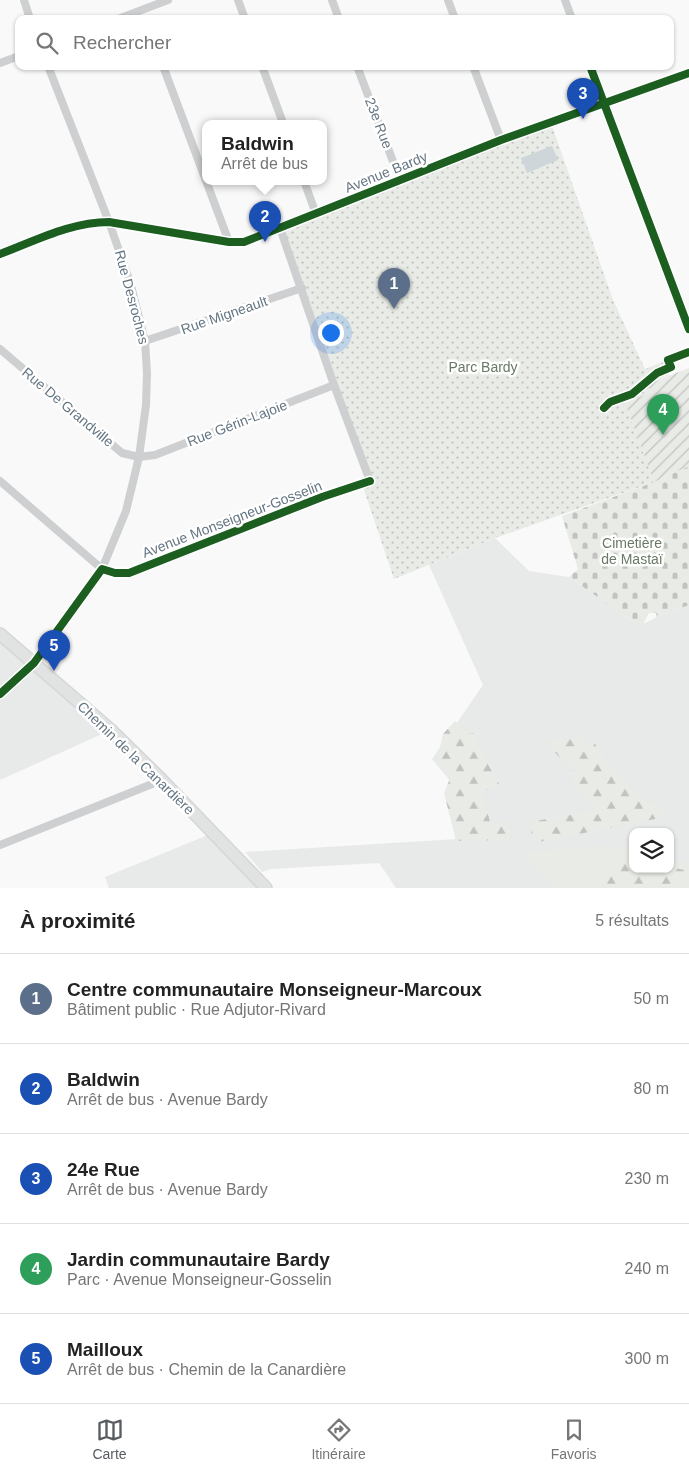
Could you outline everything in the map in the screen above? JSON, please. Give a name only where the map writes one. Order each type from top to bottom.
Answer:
[{"type":"main road","name":"Chemin de la Canardière","points":[[0,634],[111,730],[266,888]]},
{"type":"street","points":[[24,0],[29,15]]},
{"type":"street","points":[[129,15],[168,0]]},
{"type":"street","points":[[238,0],[244,15]]},
{"type":"street","points":[[332,0],[338,15]]},
{"type":"street","points":[[448,0],[454,15]]},
{"type":"street","points":[[565,0],[571,15]]},
{"type":"street","points":[[142,10],[144,15]]},
{"type":"street","points":[[0,63],[15,57]]},
{"type":"street","name":"Rue Desroches","points":[[0,694],[34,663],[102,570],[126,510],[139,457],[146,406],[148,372],[146,341],[130,282],[109,222],[50,70]]},
{"type":"street","points":[[164,70],[202,170]]},
{"type":"street","points":[[263,70],[282,120]]},
{"type":"street","name":"23e Rue","points":[[359,70],[400,180]]},
{"type":"street","points":[[475,70],[501,140]]},
{"type":"street","points":[[591,70],[689,329]]},
{"type":"street","name":"Avenue Bardy","points":[[0,254],[72,226],[92,222],[109,222],[229,242],[244,242],[501,140],[689,73]]},
{"type":"street","points":[[208,185],[229,242]]},
{"type":"street","points":[[305,185],[316,214]]},
{"type":"street","points":[[280,228],[334,385]]},
{"type":"street","name":"Rue Migneault","points":[[146,341],[302,288]]},
{"type":"street","name":"Rue De Grandville","points":[[0,349],[122,452],[139,457]]},
{"type":"street","points":[[668,360],[689,352]]},
{"type":"street","name":"Rue Gérin-Lajoie","points":[[139,457],[155,456],[334,385]]},
{"type":"street","name":"Avenue Monseigneur-Gosselin","points":[[102,570],[115,573],[129,573],[322,497],[370,481],[334,385]]},
{"type":"street","points":[[0,480],[102,570]]},
{"type":"street","points":[[0,845],[162,780]]},
{"type":"shaded area","points":[[552,146],[558,160],[527,173],[521,158]]},
{"type":"shaded area","points":[[495,538],[529,571],[569,577],[637,625],[689,605],[689,888],[396,888],[379,863],[271,869],[262,872],[245,852],[457,839],[451,782],[432,759],[483,685],[429,565]]},
{"type":"shaded area","points":[[0,634],[111,730],[0,780]]},
{"type":"shaded area","points":[[213,833],[266,888],[109,888],[105,877]]},
{"type":"green space","name":"Parc Bardy","points":[[551,123],[613,300],[645,369],[663,362],[669,375],[648,384],[651,392],[625,403],[654,482],[495,538],[394,579],[362,484],[370,481],[280,228]]},
{"type":"green space","points":[[689,368],[689,466],[654,482],[625,403],[651,392],[648,384]]},
{"type":"green space","name":"Cimetière de Mastaï","points":[[689,466],[689,605],[657,617],[656,613],[649,613],[643,624],[637,625],[569,577],[578,569],[562,516],[654,482]]},
{"type":"green space","points":[[455,721],[471,734],[473,733],[499,784],[497,787],[482,791],[490,822],[507,821],[511,840],[456,841],[444,793],[451,776],[436,764],[443,734]]},
{"type":"green space","points":[[553,738],[583,738],[588,745],[595,744],[610,767],[633,790],[670,816],[533,843],[530,822],[581,813],[596,808],[575,787],[571,773],[576,769],[573,763],[562,760],[547,744],[546,740]]},
{"type":"green space","points":[[604,846],[629,849],[629,873],[674,873],[674,861],[689,863],[689,888],[553,888],[527,860],[522,858],[525,852]]},
{"type":"green space","points":[[605,860],[629,863],[629,873],[674,873],[674,868],[689,871],[689,888],[599,888]]},
{"type":"cycle path","points":[[592,70],[689,329]]},
{"type":"cycle path","points":[[0,254],[67,229],[81,225],[109,222],[229,242],[244,242],[501,140],[689,73]]},
{"type":"cycle path","points":[[604,408],[610,402],[632,394],[657,373],[671,367],[668,360],[689,352]]},
{"type":"cycle path","points":[[0,694],[34,663],[102,569],[115,573],[129,573],[322,497],[370,481]]},
{"type":"place","name":"24e Rue","points":[[583,119]]},
{"type":"place","name":"Baldwin","points":[[265,242]]},
{"type":"place","name":"Centre communautaire Monseigneur-Marcoux","points":[[394,309]]},
{"type":"place","name":"Jardin communautaire Bardy","points":[[663,435]]},
{"type":"place","name":"Mailloux","points":[[54,671]]}]
